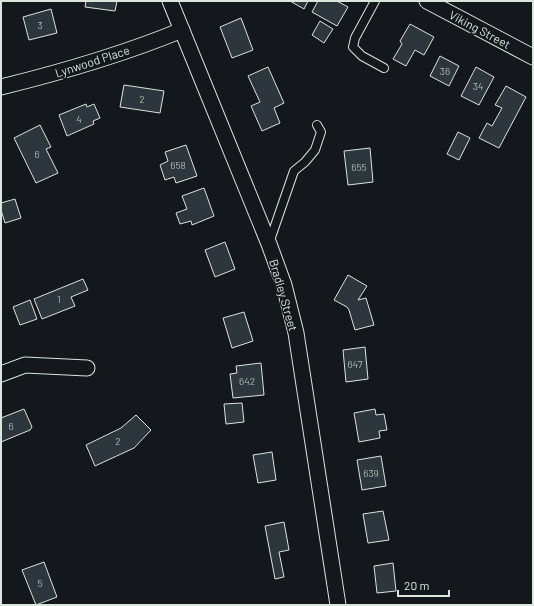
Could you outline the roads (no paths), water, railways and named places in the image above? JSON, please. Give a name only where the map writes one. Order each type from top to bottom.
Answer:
[{"type":"street","name":"Bradley Street","points":[[170,1],[284,284],[296,333],[335,605]]},
{"type":"street","name":"Viking Street","points":[[427,1],[533,57]]},
{"type":"street","name":"Lynwood Place","points":[[1,87],[46,76],[107,57],[182,30]]},
{"type":"street","points":[[1,374],[25,365],[86,368]]},
{"type":"lane","points":[[374,1],[355,38],[354,47],[362,56],[384,68]]},
{"type":"lane","points":[[269,244],[294,171],[315,150],[321,132],[317,125]]}]
